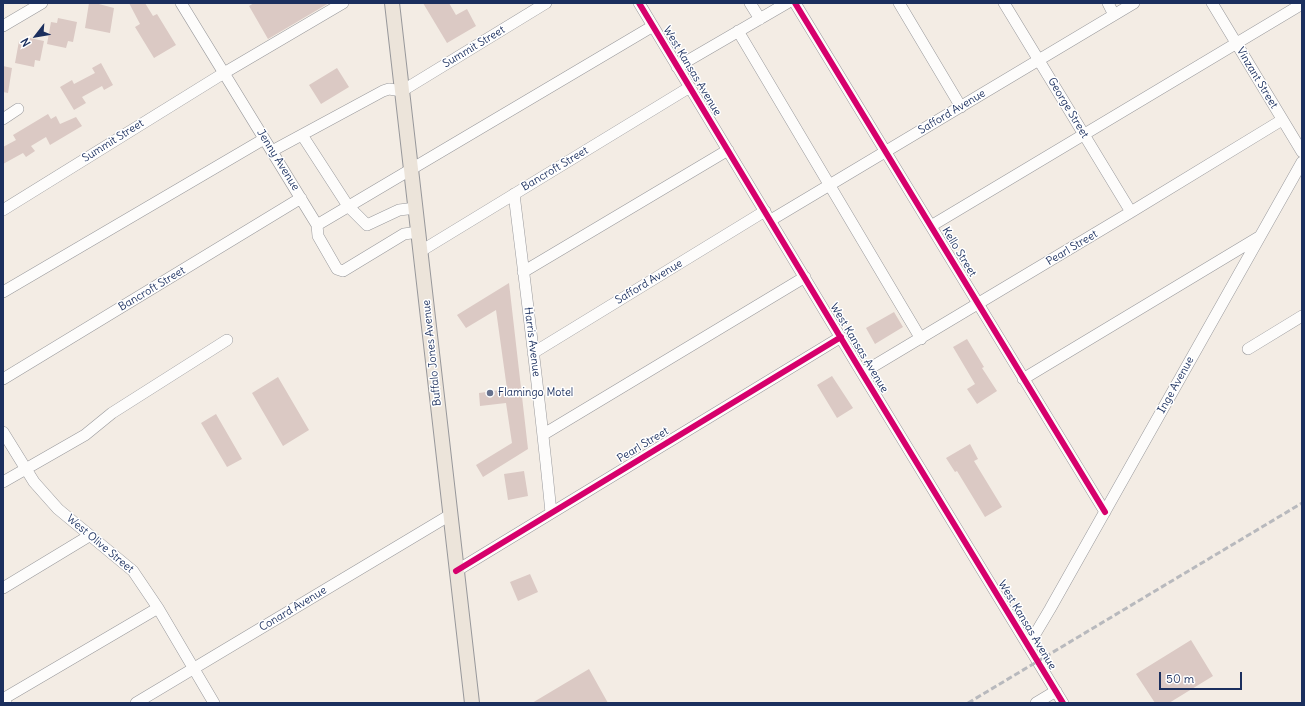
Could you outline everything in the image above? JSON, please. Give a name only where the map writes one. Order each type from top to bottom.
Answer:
[{"type":"main road","name":"Buffalo Jones Avenue","points":[[392,3],[472,703]]},
{"type":"street","points":[[3,26],[42,3]]},
{"type":"street","name":"Jenny Avenue","points":[[181,3],[317,225],[318,236],[337,270],[340,271],[404,234],[418,232]]},
{"type":"street","name":"Summit Street","points":[[3,210],[224,73],[343,3]]},
{"type":"street","name":"Summit Street","points":[[402,91],[546,3]]},
{"type":"street","name":"West Kansas Avenue","points":[[639,3],[1063,703]]},
{"type":"street","points":[[750,3],[760,19]]},
{"type":"street","points":[[677,67],[787,3]]},
{"type":"street","name":"Kello Street","points":[[795,3],[1105,512]]},
{"type":"street","points":[[899,3],[961,107]]},
{"type":"street","name":"George Street","points":[[1004,3],[1131,212]]},
{"type":"street","points":[[1108,3],[1114,15]]},
{"type":"street","name":"Safford Avenue","points":[[533,353],[768,216],[829,185],[1134,3]]},
{"type":"street","name":"Vinzant Street","points":[[1212,3],[1302,152]]},
{"type":"street","points":[[932,226],[1302,4]]},
{"type":"street","points":[[317,225],[653,26]]},
{"type":"street","points":[[738,31],[921,339]]},
{"type":"street","name":"Bancroft Street","points":[[421,251],[690,87]]},
{"type":"street","points":[[272,151],[382,91],[389,89],[402,91]]},
{"type":"street","points":[[3,119],[18,109]]},
{"type":"street","name":"Pearl Street","points":[[862,373],[921,339],[1282,120]]},
{"type":"street","points":[[302,135],[348,206],[367,225],[398,210],[416,208]]},
{"type":"street","points":[[3,292],[264,139]]},
{"type":"street","points":[[523,272],[728,150]]},
{"type":"street","name":"Inge Avenue","points":[[1028,646],[1302,162]]},
{"type":"street","name":"Harris Avenue","points":[[514,194],[544,434],[551,513]]},
{"type":"street","name":"Bancroft Street","points":[[3,379],[301,198]]},
{"type":"street","points":[[1023,379],[1260,237]]},
{"type":"street","points":[[544,434],[805,277]]},
{"type":"street","points":[[1248,349],[1302,316]]},
{"type":"street","name":"Pearl Street","points":[[456,570],[841,337]]},
{"type":"street","points":[[3,482],[85,435],[112,413],[227,340]]},
{"type":"street","name":"West Olive Street","points":[[3,432],[34,482],[58,509],[133,571],[158,608],[214,703]]},
{"type":"street","name":"Conard Avenue","points":[[136,703],[450,515]]},
{"type":"street","points":[[3,588],[89,536]]},
{"type":"street","points":[[6,703],[3,699],[158,608]]},
{"type":"street","points":[[1036,703],[1056,691]]},
{"type":"building","points":[[89,3],[114,8],[110,33],[85,28]]},
{"type":"building","points":[[129,3],[145,3],[153,16],[157,14],[176,45],[154,58],[135,27],[140,24]]},
{"type":"building","points":[[254,3],[329,3],[268,39],[249,6]]},
{"type":"building","points":[[423,3],[449,3],[456,15],[467,9],[476,26],[447,43]]},
{"type":"building","points":[[58,18],[77,22],[73,42],[68,41],[66,48],[47,44],[51,22],[57,23]]},
{"type":"building","points":[[25,37],[44,41],[40,61],[35,60],[34,67],[15,63],[19,41],[24,42]]},
{"type":"building","points":[[101,63],[113,85],[104,90],[102,86],[82,97],[86,103],[74,110],[60,87],[72,80],[74,84],[95,73],[92,68]]},
{"type":"building","points":[[3,66],[12,68],[8,93],[3,92]]},
{"type":"building","points":[[337,68],[349,87],[321,104],[309,85]]},
{"type":"building","points":[[48,114],[51,119],[56,116],[60,124],[76,117],[82,126],[50,145],[46,137],[31,146],[35,151],[26,157],[23,153],[3,164],[3,147],[16,140],[13,135]]},
{"type":"building","points":[[509,283],[528,449],[483,477],[476,465],[512,443],[506,403],[480,406],[479,393],[507,389],[496,310],[466,328],[457,315]]},
{"type":"building","points":[[894,312],[903,327],[875,344],[866,328]]},
{"type":"building","points":[[967,339],[984,367],[982,368],[997,391],[977,404],[967,389],[975,384],[953,347]]},
{"type":"building","points":[[832,376],[853,408],[837,418],[817,385]]},
{"type":"building","points":[[278,377],[309,430],[283,446],[252,393]]},
{"type":"building","points":[[216,414],[242,459],[227,467],[201,423]]},
{"type":"building","points":[[970,444],[978,459],[974,461],[1002,507],[985,517],[957,471],[955,472],[946,458]]},
{"type":"building","points":[[524,471],[528,496],[508,500],[504,474]]},
{"type":"building","points":[[530,574],[538,592],[518,601],[510,582]]},
{"type":"building","points":[[1191,640],[1213,676],[1169,703],[1155,703],[1136,674]]},
{"type":"building","points":[[589,669],[608,703],[532,703]]},
{"type":"railway","points":[[968,703],[1302,503]]},
{"type":"cycle path","points":[[639,3],[1063,703]]},
{"type":"cycle path","points":[[795,3],[1105,512]]},
{"type":"cycle path","points":[[456,571],[841,337]]},
{"type":"place","name":"Flamingo Motel","points":[[490,393]]}]
